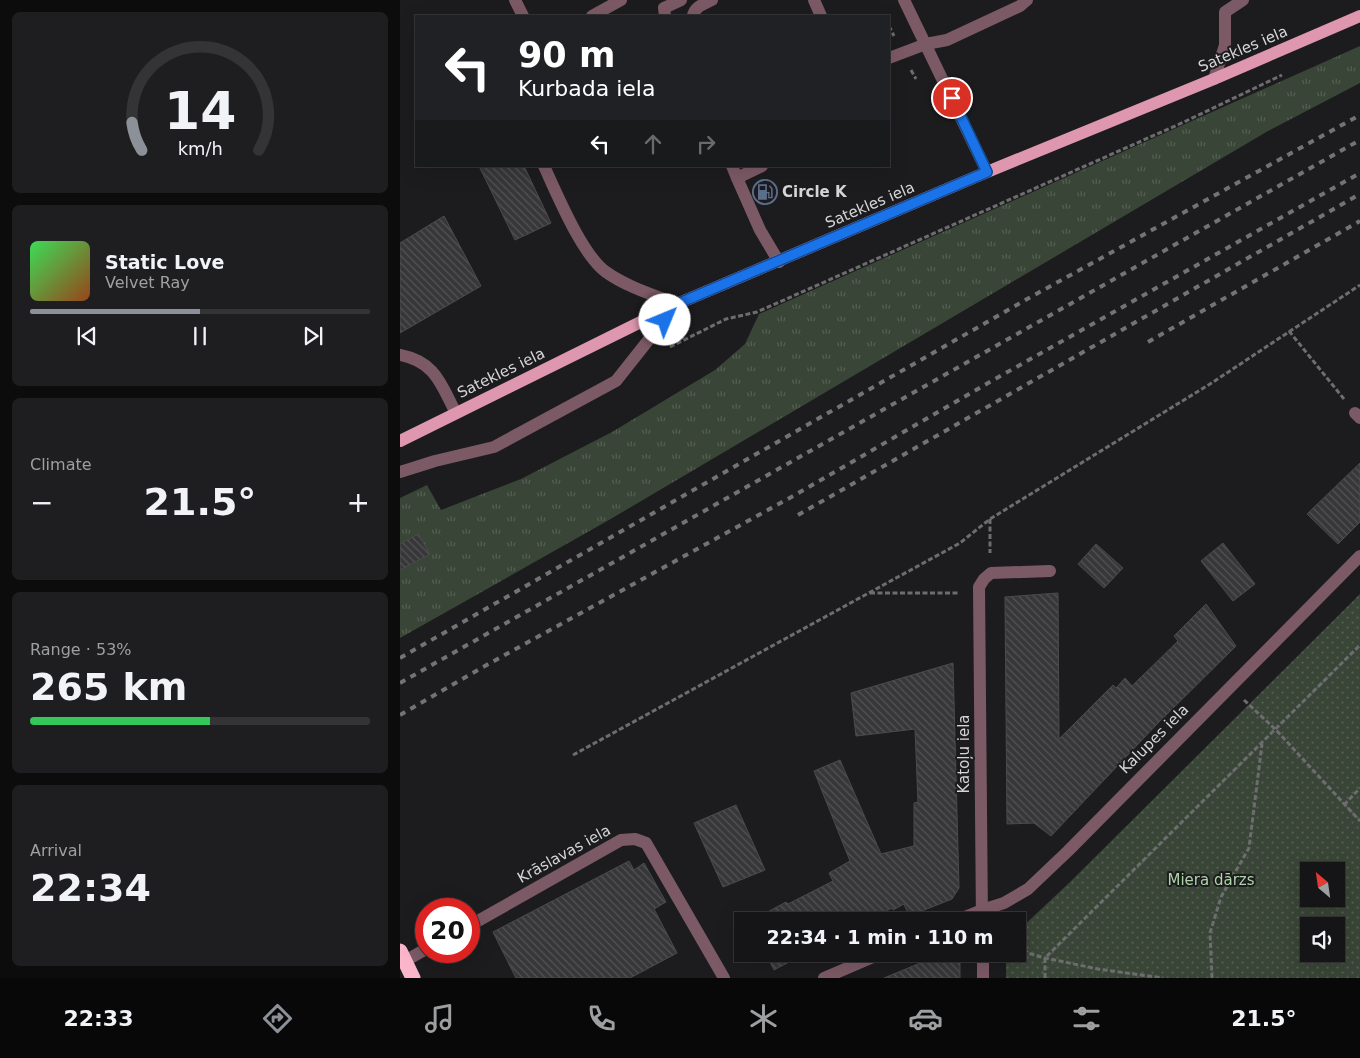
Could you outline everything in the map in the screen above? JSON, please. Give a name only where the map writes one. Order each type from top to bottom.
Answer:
[{"type":"highway","points":[[402,956],[412,978]]},
{"type":"main road","name":"Satekles iela","points":[[400,441],[677,304],[1360,16]]},
{"type":"street","points":[[516,0],[523,15]]},
{"type":"street","points":[[596,9],[620,0]]},
{"type":"street","points":[[666,15],[664,8],[681,0]]},
{"type":"street","points":[[693,15],[696,8],[712,0]]},
{"type":"street","points":[[814,0],[821,15]]},
{"type":"street","points":[[904,0],[987,172]]},
{"type":"street","points":[[890,58],[926,44],[946,40],[1020,6],[1027,0]]},
{"type":"street","points":[[1214,79],[1225,45],[1225,12],[1243,0]]},
{"type":"street","points":[[400,472],[435,461],[494,448],[616,381],[677,304],[637,288],[607,273],[600,266],[589,254],[544,167]]},
{"type":"street","points":[[757,167],[734,172],[760,230],[779,262]]},
{"type":"street","points":[[400,355],[420,362],[434,372],[456,413]]},
{"type":"street","name":"Kalupes iela","points":[[988,912],[1028,889],[1068,851],[1360,556]]},
{"type":"street","points":[[980,590],[984,578],[991,574],[1050,571]]},
{"type":"street","name":"Katoļu iela","points":[[980,590],[982,912]]},
{"type":"street","name":"Krāslavas iela","points":[[480,920],[621,840],[635,839],[646,843],[724,978]]},
{"type":"street","points":[[402,956],[415,952]]},
{"type":"street","points":[[824,978],[861,962]]},
{"type":"street","points":[[983,962],[983,978]]},
{"type":"path","points":[[666,349],[726,319],[757,312],[1184,122],[1282,75]]},
{"type":"path","points":[[573,755],[960,543],[990,519],[1170,409],[1360,285]]},
{"type":"path","points":[[1289,331],[1358,415]]},
{"type":"path","points":[[990,519],[991,574]]},
{"type":"path","points":[[870,593],[980,590]]},
{"type":"path","points":[[1045,978],[1045,958],[1360,645]]},
{"type":"path","points":[[1248,703],[1276,730],[1360,821]]},
{"type":"path","points":[[1212,978],[1210,933],[1221,897],[1249,848],[1263,742]]},
{"type":"path","points":[[1344,804],[1360,788]]},
{"type":"path","points":[[1026,951],[1045,958],[1098,969],[1163,978]]},
{"type":"green space","points":[[1360,46],[1360,83],[1268,131],[609,520],[400,638],[400,498],[427,485],[441,510],[521,479],[612,432],[715,370],[745,344],[759,314]]},
{"type":"green space","name":"Miera dārzs","points":[[1360,594],[1360,978],[1006,978],[1006,962],[1026,962],[1026,923]]},
{"type":"building","points":[[479,167],[524,167],[551,223],[515,240]]},
{"type":"building","points":[[444,216],[481,286],[400,333],[400,243]]},
{"type":"building","points":[[1360,463],[1360,522],[1338,544],[1307,514]]},
{"type":"building","points":[[418,534],[430,554],[400,570],[400,544]]},
{"type":"building","points":[[1223,543],[1255,584],[1233,601],[1201,561]]},
{"type":"building","points":[[1096,544],[1123,568],[1104,588],[1078,564]]},
{"type":"building","points":[[1058,593],[1059,739],[1113,685],[1116,688],[1125,678],[1132,686],[1178,641],[1174,636],[1206,604],[1236,646],[1158,723],[1051,836],[1034,823],[1007,824],[1005,597]]},
{"type":"building","points":[[953,663],[959,888],[952,899],[919,912],[907,912],[904,904],[884,912],[768,912],[786,902],[788,904],[833,881],[829,873],[850,861],[814,771],[840,760],[881,854],[914,846],[914,803],[918,802],[915,729],[856,736],[851,693]]},
{"type":"building","points":[[736,805],[765,870],[723,887],[694,823]]},
{"type":"building","points":[[629,861],[634,870],[644,863],[666,902],[654,909],[677,953],[630,978],[516,978],[493,932]]},
{"type":"building","points":[[770,962],[789,962],[774,970]]},
{"type":"building","points":[[923,962],[960,962],[960,978],[884,978]]},
{"type":"railway","points":[[400,658],[1029,298],[1360,115]]},
{"type":"railway","points":[[400,683],[1360,140]]},
{"type":"railway","points":[[400,715],[483,667],[795,495],[988,383],[1360,173]]},
{"type":"railway","points":[[798,515],[1360,194]]},
{"type":"railway","points":[[1148,342],[1360,221]]},
{"type":"place","name":"Circle K","points":[[765,192]]},
{"type":"route","points":[[665,320],[677,304],[987,172],[952,98]]}]
